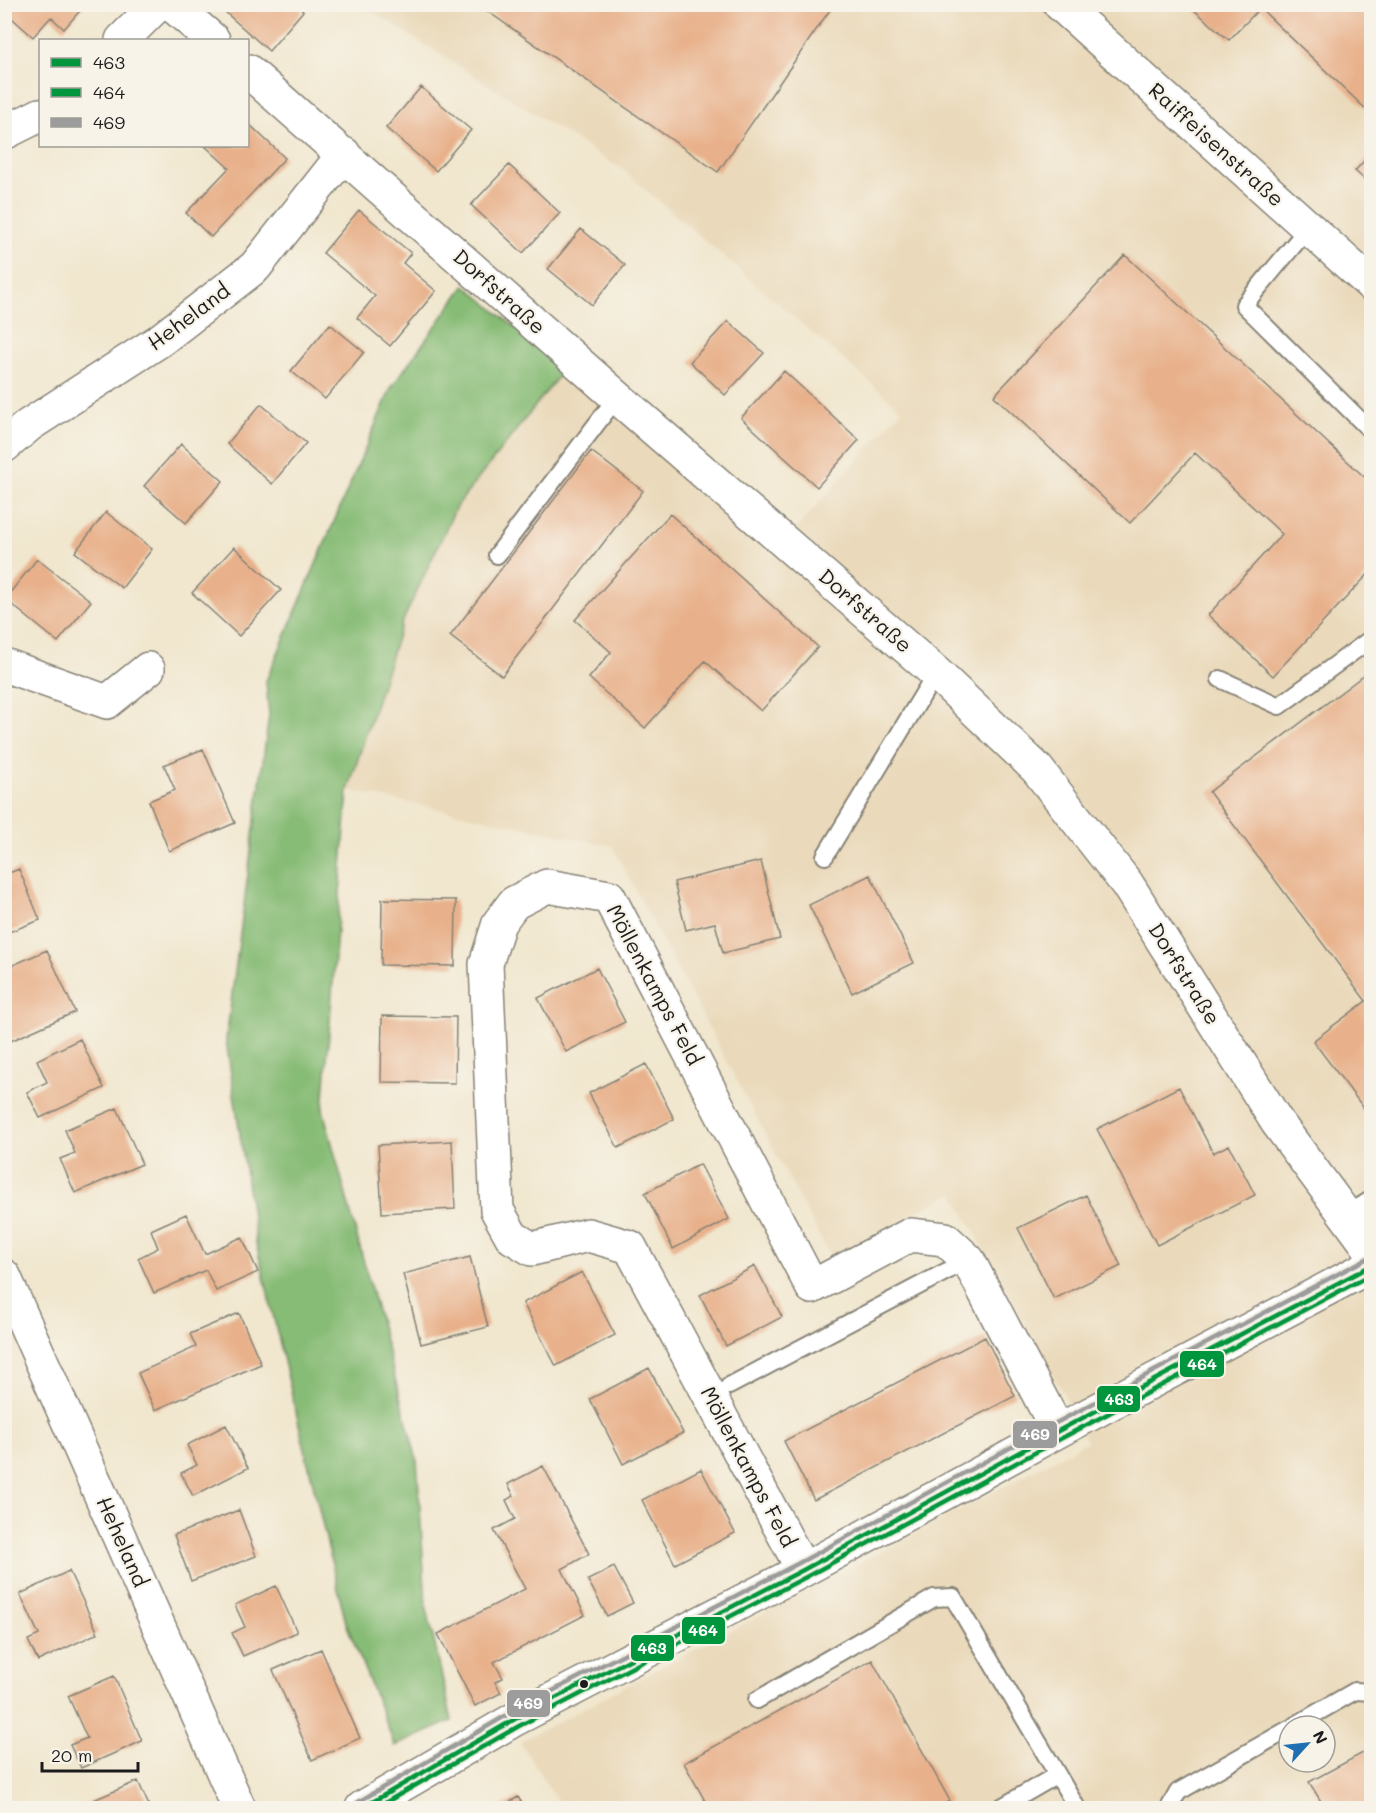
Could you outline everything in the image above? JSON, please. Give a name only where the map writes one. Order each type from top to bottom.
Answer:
[{"type":"street","points":[[123,39],[158,4]]},
{"type":"street","points":[[171,4],[212,39]]},
{"type":"street","name":"Raiffeisenstraße","points":[[1060,4],[1371,285]]},
{"type":"street","name":"Dorfstraße","points":[[249,72],[617,397],[936,673],[1037,769],[1127,884],[1277,1122],[1358,1207],[1371,1251]]},
{"type":"street","points":[[4,133],[39,116]]},
{"type":"street","name":"Heheland","points":[[4,446],[30,425],[159,341],[255,267],[344,154]]},
{"type":"street","points":[[4,665],[107,702],[148,669]]},
{"type":"street","name":"Möllenkamps Feld","points":[[802,1570],[630,1247],[588,1234],[532,1249],[512,1237],[496,1210],[486,964],[499,923],[514,903],[547,886],[609,897],[812,1287],[910,1235],[945,1239],[968,1260],[1058,1431]]},
{"type":"street","points":[[362,1809],[515,1719],[802,1570],[1371,1265]]},
{"type":"street","name":"Heheland","points":[[4,1276],[239,1809]]},
{"type":"lane","points":[[1308,228],[1244,305],[1371,432]]},
{"type":"lane","points":[[496,555],[617,397]]},
{"type":"lane","points":[[1220,679],[1279,706],[1371,638]]},
{"type":"lane","points":[[825,856],[936,673]]},
{"type":"lane","points":[[729,1386],[968,1260]]},
{"type":"lane","points":[[757,1700],[934,1598],[953,1597],[1077,1809]]},
{"type":"lane","points":[[1315,1714],[1355,1691],[1371,1692]]},
{"type":"lane","points":[[1168,1809],[1178,1792],[1277,1736]]},
{"type":"lane","points":[[1000,1809],[1057,1775]]},
{"type":"shaded area","points":[[366,5],[1371,5],[1371,1808],[562,1808],[520,1742],[1087,1442],[1070,1406],[953,1193],[831,1258],[612,846],[348,790],[401,625],[456,507],[564,369],[773,555],[902,410],[623,170],[370,10]]},
{"type":"green space","points":[[465,285],[564,369],[456,507],[401,625],[348,790],[323,1110],[417,1460],[426,1605],[452,1721],[395,1746],[346,1623],[256,1243],[226,1040],[269,715],[266,681],[391,388]]},
{"type":"building","points":[[216,4],[295,4],[303,11],[269,51]]},
{"type":"building","points":[[477,4],[834,4],[718,172]]},
{"type":"building","points":[[1187,4],[1372,4],[1372,115],[1260,8],[1229,40]]},
{"type":"building","points":[[8,5],[85,5],[64,29],[51,17],[33,37],[4,11]]},
{"type":"building","points":[[421,87],[471,130],[436,171],[386,128]]},
{"type":"building","points":[[249,124],[285,158],[211,237],[186,213],[229,168],[206,147],[249,147]]},
{"type":"building","points":[[1372,152],[1372,186],[1355,171]]},
{"type":"building","points":[[509,165],[560,213],[523,253],[471,205]]},
{"type":"building","points":[[359,210],[411,253],[403,263],[436,291],[390,346],[357,318],[375,296],[323,253]]},
{"type":"building","points":[[581,229],[625,265],[592,305],[548,269]]},
{"type":"building","points":[[1125,255],[1372,484],[1372,570],[1273,676],[1208,615],[1282,534],[1195,453],[1130,523],[994,396]]},
{"type":"building","points":[[728,321],[764,353],[725,395],[690,362]]},
{"type":"building","points":[[330,324],[364,352],[325,399],[291,371]]},
{"type":"building","points":[[784,371],[859,440],[817,487],[741,418]]},
{"type":"building","points":[[261,404],[306,443],[272,484],[227,444]]},
{"type":"building","points":[[181,444],[223,481],[186,523],[144,486]]},
{"type":"building","points":[[591,451],[643,491],[502,676],[450,636]]},
{"type":"building","points":[[106,512],[152,549],[122,588],[75,552]]},
{"type":"building","points":[[670,514],[818,647],[761,711],[705,661],[645,728],[589,678],[611,652],[575,620]]},
{"type":"building","points":[[234,547],[281,590],[239,636],[192,593]]},
{"type":"building","points":[[37,559],[91,601],[58,642],[5,599]]},
{"type":"building","points":[[1372,669],[1372,1119],[1313,1041],[1366,1001],[1209,792]]},
{"type":"building","points":[[203,749],[235,823],[169,851],[149,801],[175,790],[164,765]]},
{"type":"building","points":[[761,861],[780,939],[723,953],[715,923],[686,930],[674,882]]},
{"type":"building","points":[[19,869],[40,920],[4,934],[4,875]]},
{"type":"building","points":[[870,875],[914,963],[852,993],[809,905]]},
{"type":"building","points":[[382,899],[456,900],[455,966],[381,965]]},
{"type":"building","points":[[47,950],[75,1012],[4,1044],[4,1001],[12,998],[4,981],[4,969]]},
{"type":"building","points":[[597,968],[625,1022],[566,1052],[538,998]]},
{"type":"building","points":[[382,1016],[456,1017],[455,1083],[381,1082]]},
{"type":"building","points":[[80,1039],[104,1088],[40,1118],[27,1092],[47,1082],[37,1060]]},
{"type":"building","points":[[646,1064],[674,1119],[618,1148],[589,1093]]},
{"type":"building","points":[[1179,1087],[1213,1153],[1229,1145],[1255,1195],[1157,1245],[1097,1129]]},
{"type":"building","points":[[117,1108],[142,1164],[75,1193],[60,1159],[75,1153],[65,1130]]},
{"type":"building","points":[[452,1141],[455,1209],[382,1213],[378,1145]]},
{"type":"building","points":[[700,1164],[729,1219],[673,1249],[645,1193]]},
{"type":"building","points":[[1086,1195],[1121,1266],[1054,1299],[1018,1228]]},
{"type":"building","points":[[186,1214],[205,1254],[242,1237],[258,1272],[216,1291],[206,1270],[154,1293],[138,1258],[158,1248],[151,1230]]},
{"type":"building","points":[[470,1257],[488,1327],[421,1344],[403,1274]]},
{"type":"building","points":[[755,1266],[782,1317],[726,1346],[700,1295]]},
{"type":"building","points":[[582,1272],[615,1335],[556,1366],[523,1303]]},
{"type":"building","points":[[239,1313],[261,1364],[155,1410],[138,1373],[196,1347],[190,1334]]},
{"type":"building","points":[[985,1337],[1015,1396],[814,1500],[784,1441]]},
{"type":"building","points":[[649,1368],[683,1433],[623,1464],[590,1399]]},
{"type":"building","points":[[226,1425],[248,1468],[193,1496],[181,1473],[197,1465],[187,1445]]},
{"type":"building","points":[[543,1466],[589,1554],[562,1569],[585,1615],[494,1662],[503,1678],[495,1682],[501,1693],[475,1706],[438,1634],[525,1589],[494,1530],[515,1519],[506,1500],[514,1496],[508,1484]]},
{"type":"building","points":[[701,1469],[735,1533],[675,1564],[642,1500]]},
{"type":"building","points":[[239,1510],[256,1556],[191,1581],[174,1535]]},
{"type":"building","points":[[614,1567],[633,1603],[607,1616],[588,1580]]},
{"type":"building","points":[[69,1571],[98,1633],[38,1661],[28,1640],[39,1635],[20,1594]]},
{"type":"building","points":[[276,1586],[297,1632],[243,1656],[232,1633],[245,1627],[235,1605]]},
{"type":"building","points":[[321,1649],[360,1738],[312,1760],[273,1670]]},
{"type":"building","points":[[872,1660],[950,1801],[936,1808],[709,1808],[684,1763]]},
{"type":"building","points":[[114,1676],[142,1741],[81,1768],[70,1745],[87,1738],[68,1696]]},
{"type":"building","points":[[1372,1748],[1372,1808],[1325,1808],[1309,1782],[1324,1774],[1337,1774],[1337,1767]]},
{"type":"building","points":[[138,1781],[150,1808],[75,1808]]},
{"type":"building","points":[[518,1797],[525,1808],[499,1808]]},
{"type":"transit line","name":"469","points":[[358,1802],[512,1712],[799,1563],[1054,1424],[1368,1258]]},
{"type":"transit line","name":"463","points":[[362,1808],[515,1719],[803,1570],[1058,1431],[1372,1265]]},
{"type":"transit line","name":"464","points":[[376,1808],[519,1726],[806,1577],[1372,1274]]}]
